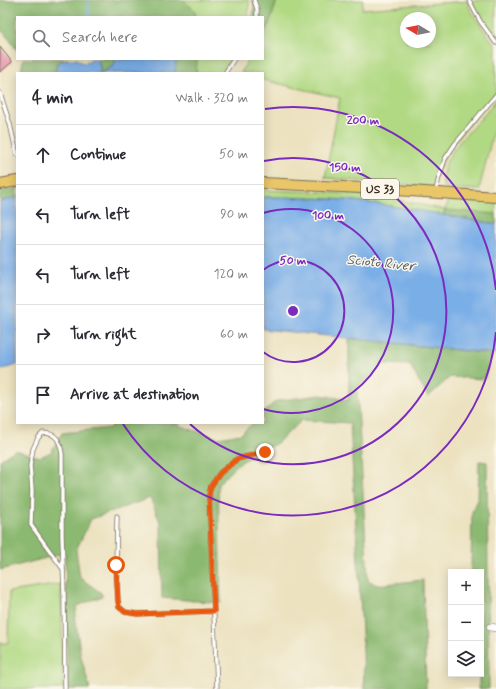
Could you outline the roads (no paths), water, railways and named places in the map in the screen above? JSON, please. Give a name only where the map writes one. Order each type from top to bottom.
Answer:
[{"type":"main road","points":[[0,184],[16,181]]},
{"type":"main road","name":"US 33","points":[[264,183],[436,192],[496,197]]},
{"type":"lane","points":[[254,0],[256,16]]},
{"type":"lane","points":[[469,0],[480,21],[496,43]]},
{"type":"lane","points":[[226,72],[233,60]]},
{"type":"lane","points":[[0,93],[10,124],[16,151]]},
{"type":"lane","points":[[436,192],[439,177],[446,159],[455,144],[496,96]]},
{"type":"lane","points":[[63,569],[31,525],[32,490],[30,466],[33,449],[38,438],[43,433],[49,433],[55,436],[61,445],[62,454],[65,689]]},
{"type":"lane","points":[[217,689],[209,495],[211,486],[220,473],[237,459],[269,452]]},
{"type":"lane","points":[[117,516],[116,565],[119,607],[125,612],[137,614],[214,611]]},
{"type":"water","points":[[64,60],[78,60],[83,63],[90,60],[98,60],[101,72],[55,72],[57,63]]},
{"type":"water","points":[[116,60],[176,61],[175,72],[103,72],[113,66]]},
{"type":"water","points":[[16,197],[16,365],[0,370],[0,202]]},
{"type":"water","name":"Scioto River","points":[[264,197],[294,197],[364,202],[496,224],[496,354],[264,329]]},
{"type":"waterway","points":[[89,0],[88,13],[90,16]]}]
